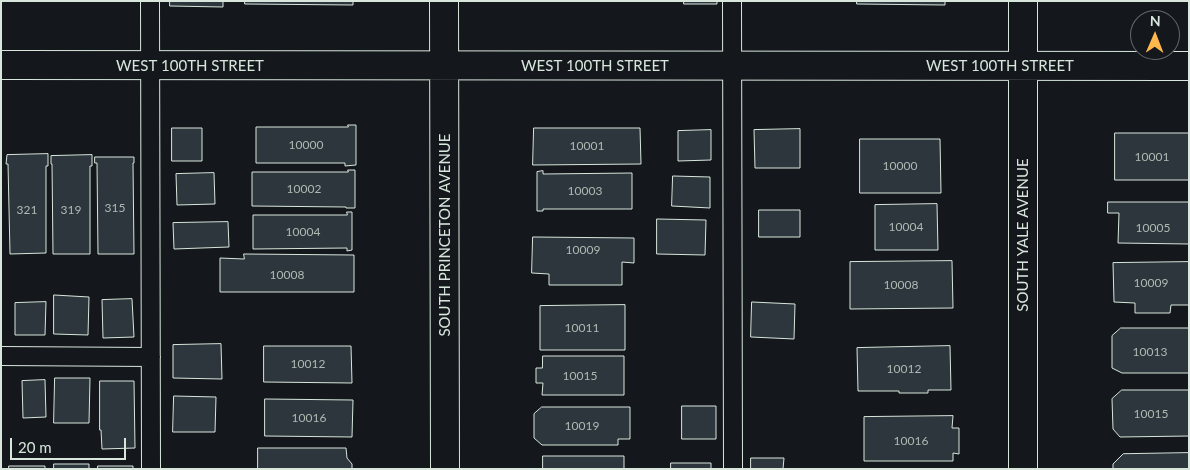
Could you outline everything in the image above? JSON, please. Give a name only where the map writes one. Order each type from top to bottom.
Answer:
[{"type":"street","name":"SOUTH PRINCETON AVENUE","points":[[444,1],[445,469]]},
{"type":"street","name":"SOUTH YALE AVENUE","points":[[1023,1],[1023,469]]},
{"type":"street","name":"WEST 100TH STREET","points":[[1,65],[1189,66]]},
{"type":"lane","points":[[150,1],[151,469]]},
{"type":"lane","points":[[732,1],[733,469]]},
{"type":"lane","points":[[1,356],[151,356]]},
{"type":"building","points":[[170,1],[223,1],[223,7],[170,6]]},
{"type":"building","points":[[245,1],[353,1],[353,5],[245,4]]},
{"type":"building","points":[[684,1],[717,1],[717,4],[684,4]]},
{"type":"building","points":[[857,1],[945,1],[945,5],[857,4]]},
{"type":"building","points":[[348,125],[356,125],[356,165],[345,166],[345,163],[256,163],[256,127],[348,127]]},
{"type":"building","points":[[172,128],[202,128],[202,161],[172,161]]},
{"type":"building","points":[[534,128],[640,128],[641,164],[533,165]]},
{"type":"building","points":[[800,129],[800,168],[755,168],[754,130]]},
{"type":"building","points":[[711,130],[711,160],[678,161],[678,131]]},
{"type":"building","points":[[1115,133],[1189,133],[1189,180],[1115,180]]},
{"type":"building","points":[[860,139],[940,139],[941,193],[860,193]]},
{"type":"building","points":[[48,154],[48,166],[46,166],[46,253],[10,254],[7,155]]},
{"type":"building","points":[[92,155],[92,166],[90,166],[90,254],[53,254],[51,156]]},
{"type":"building","points":[[95,157],[134,157],[134,254],[98,254],[97,163],[95,163]]},
{"type":"building","points":[[348,170],[355,170],[355,208],[252,206],[252,172],[348,172]]},
{"type":"building","points":[[543,171],[543,174],[632,173],[632,209],[543,209],[543,211],[537,211],[537,172]]},
{"type":"building","points":[[214,173],[215,204],[177,205],[176,174]]},
{"type":"building","points":[[673,176],[710,177],[710,208],[672,206]]},
{"type":"building","points":[[1108,202],[1189,202],[1189,244],[1118,243],[1119,213],[1108,213]]},
{"type":"building","points":[[937,204],[938,250],[875,250],[875,205]]},
{"type":"building","points":[[759,210],[800,210],[800,237],[759,237]]},
{"type":"building","points":[[347,212],[352,212],[352,250],[347,251],[347,248],[253,249],[253,215],[347,215]]},
{"type":"building","points":[[657,219],[706,220],[705,255],[657,254]]},
{"type":"building","points":[[228,222],[229,247],[174,249],[173,223]]},
{"type":"building","points":[[533,237],[634,238],[634,263],[622,262],[622,285],[549,285],[549,274],[532,273]]},
{"type":"building","points":[[244,254],[354,255],[354,292],[220,292],[220,258],[244,259]]},
{"type":"building","points":[[952,261],[953,308],[850,309],[850,262]]},
{"type":"building","points":[[1189,262],[1189,305],[1171,305],[1170,313],[1135,313],[1135,303],[1114,302],[1113,263]]},
{"type":"building","points":[[54,295],[89,297],[88,335],[54,334]]},
{"type":"building","points":[[132,299],[134,337],[103,338],[102,300]]},
{"type":"building","points":[[46,302],[45,335],[15,335],[15,303]]},
{"type":"building","points":[[752,302],[795,304],[794,339],[751,337]]},
{"type":"building","points":[[625,305],[625,350],[540,350],[540,306]]},
{"type":"building","points":[[1121,328],[1189,328],[1189,373],[1122,373],[1112,368],[1112,336]]},
{"type":"building","points":[[221,344],[222,379],[173,378],[173,345]]},
{"type":"building","points":[[264,346],[351,346],[352,383],[264,382]]},
{"type":"building","points":[[950,346],[951,390],[928,390],[928,393],[858,391],[857,348]]},
{"type":"building","points":[[543,356],[624,356],[624,395],[542,395],[543,383],[536,383],[536,368],[542,368]]},
{"type":"building","points":[[55,378],[90,378],[89,423],[54,423]]},
{"type":"building","points":[[45,380],[46,417],[23,418],[22,381]]},
{"type":"building","points":[[100,381],[134,381],[135,448],[102,449]]},
{"type":"building","points":[[1122,390],[1189,390],[1189,436],[1120,437],[1113,429],[1112,399]]},
{"type":"building","points":[[174,396],[216,397],[215,432],[173,432]]},
{"type":"building","points":[[265,399],[353,400],[352,437],[265,436]]},
{"type":"building","points":[[682,406],[716,406],[716,439],[682,439]]},
{"type":"building","points":[[542,407],[630,407],[630,439],[618,439],[618,445],[542,445],[534,438],[534,414]]},
{"type":"building","points":[[953,416],[952,428],[959,428],[959,454],[953,453],[953,461],[864,461],[864,417]]},
{"type":"building","points":[[258,448],[346,448],[347,458],[352,464],[352,469],[258,469]]},
{"type":"building","points":[[1189,453],[1189,469],[1113,469],[1113,464],[1123,454]]},
{"type":"building","points":[[543,456],[624,456],[624,469],[543,469]]},
{"type":"building","points":[[751,458],[784,458],[783,469],[751,469]]},
{"type":"building","points":[[671,463],[711,463],[711,469],[671,469]]},
{"type":"building","points":[[54,464],[89,464],[89,469],[54,469]]},
{"type":"building","points":[[9,466],[45,466],[45,469],[9,469]]},
{"type":"building","points":[[98,466],[133,466],[133,469],[98,469]]}]
